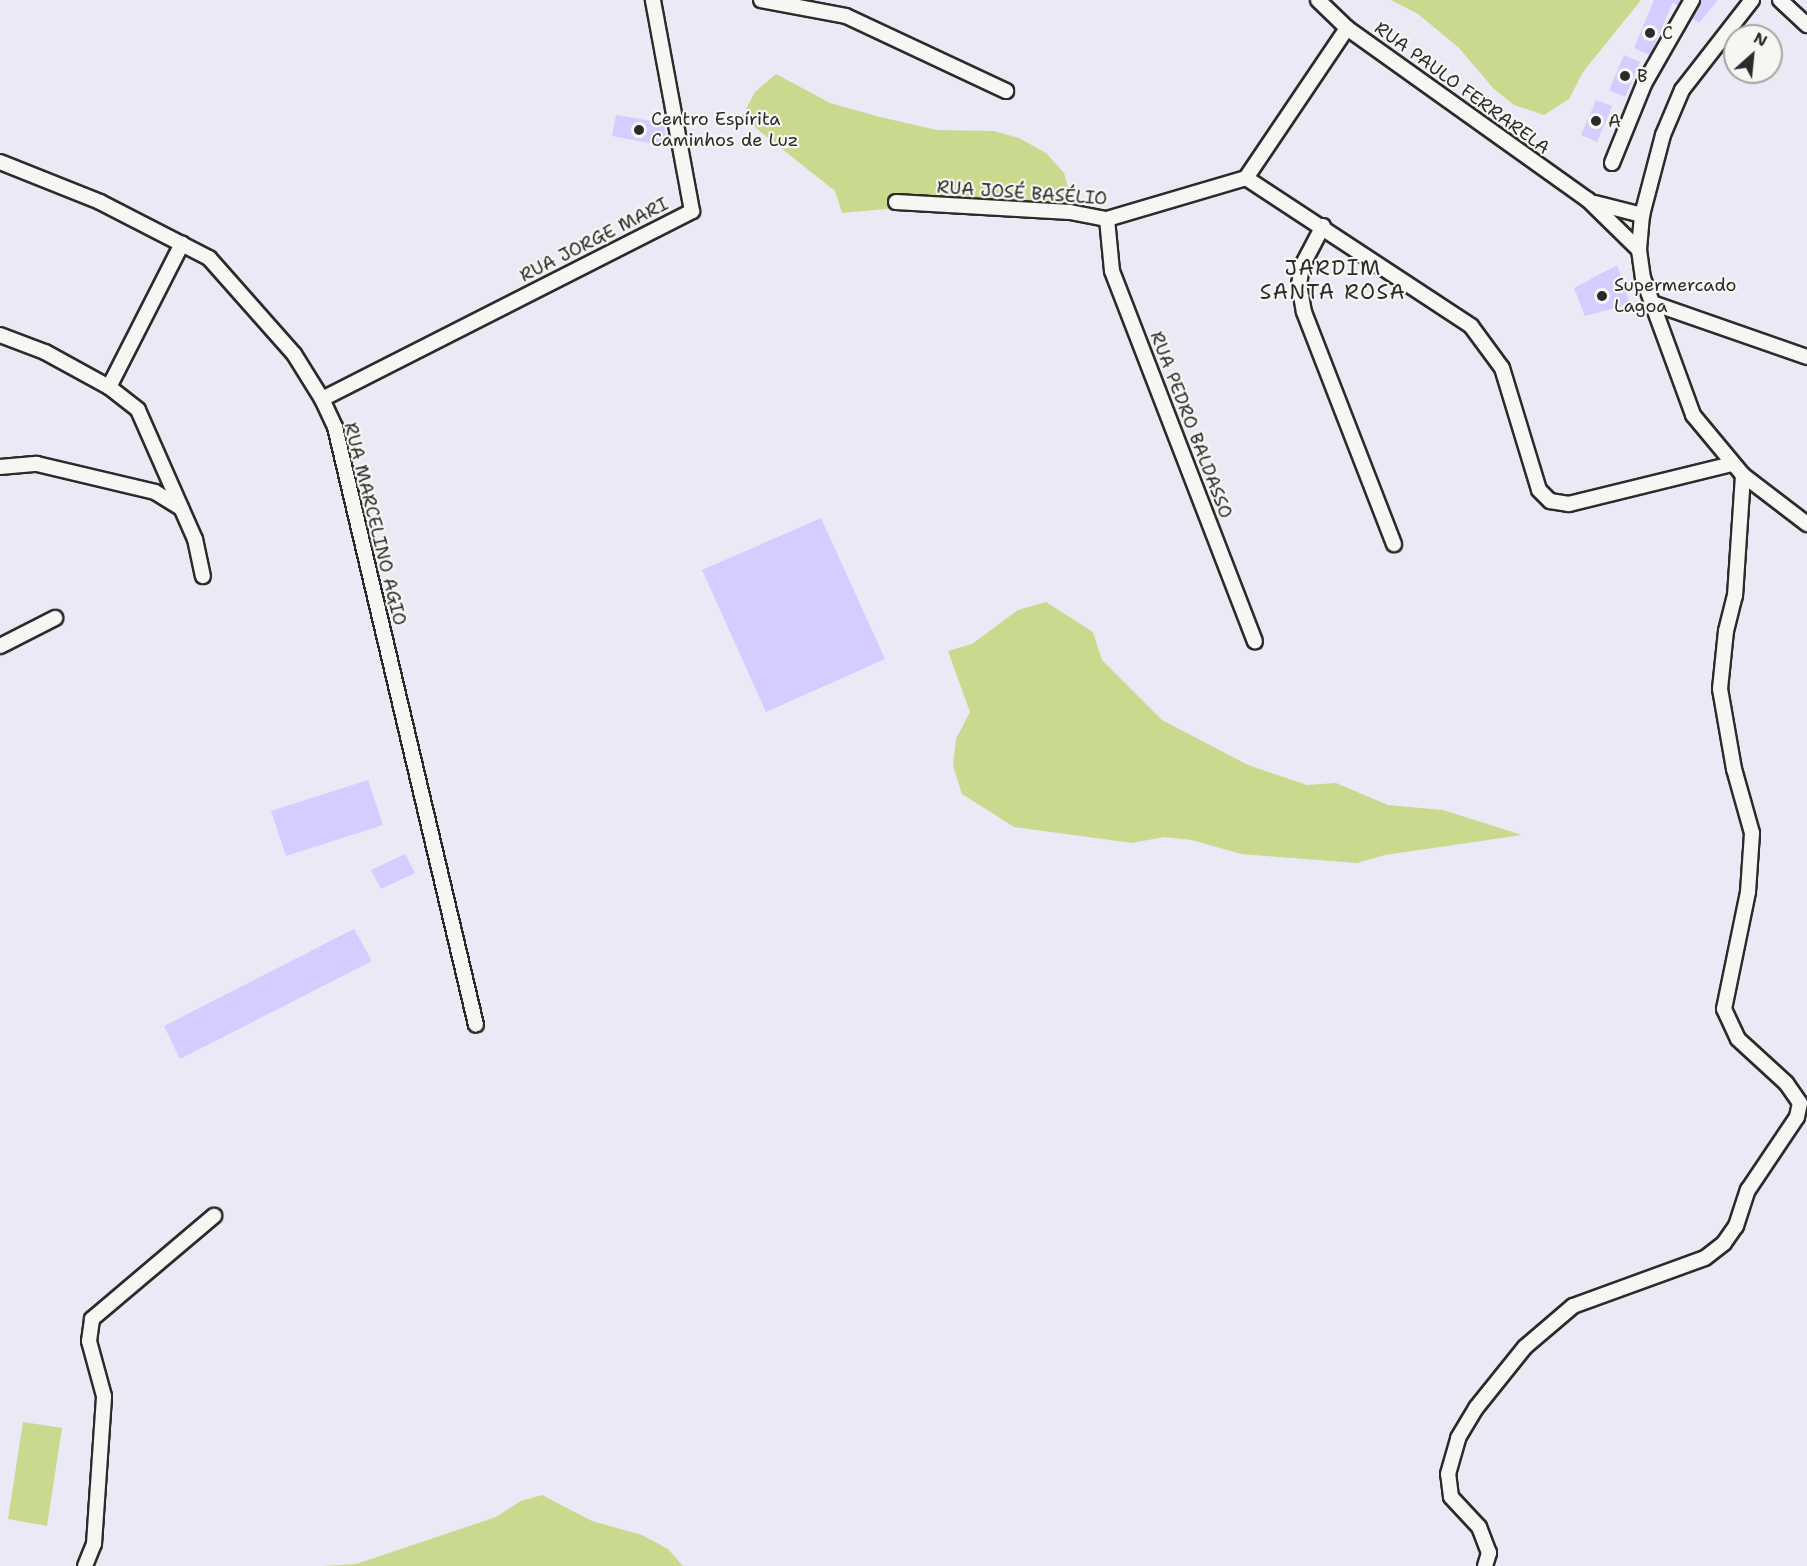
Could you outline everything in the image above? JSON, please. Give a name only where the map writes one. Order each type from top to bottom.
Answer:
[{"type":"street","name":"RUA JORGE MARI","points":[[322,399],[692,211],[653,0]]},
{"type":"street","points":[[761,0],[846,16],[1005,91]]},
{"type":"street","name":"RUA PAULO FERRARELA","points":[[1318,0],[1347,28],[1588,200],[1639,250]]},
{"type":"street","points":[[1612,162],[1644,84],[1692,0]]},
{"type":"street","points":[[1752,0],[1682,90],[1663,135],[1642,215],[1639,250],[1652,303],[1693,415],[1743,476],[1807,525]]},
{"type":"street","points":[[1780,0],[1807,25]]},
{"type":"street","points":[[1347,28],[1246,178],[1323,226],[1471,326],[1502,368],[1539,490],[1550,501],[1569,504],[1732,464]]},
{"type":"street","name":"RUA MARCELINO AGIO","points":[[0,162],[100,202],[209,258],[294,354],[322,399],[338,439],[476,1025]]},
{"type":"street","name":"RUA JOSÉ BASÉLIO","points":[[896,202],[1070,212],[1107,219],[1246,178]]},
{"type":"street","name":"RUA PAULO FERRARELA","points":[[1588,200],[1642,215]]},
{"type":"street","name":"RUA PEDRO BALDASSO","points":[[1107,219],[1112,271],[1255,641]]},
{"type":"street","points":[[1323,226],[1302,266],[1299,284],[1304,312],[1394,544]]},
{"type":"street","points":[[109,387],[182,244]]},
{"type":"street","points":[[1652,303],[1807,357]]},
{"type":"street","points":[[0,335],[45,352],[109,387],[138,410],[195,539],[203,576]]},
{"type":"street","points":[[0,467],[37,464],[155,492],[182,508]]},
{"type":"street","points":[[1485,1566],[1489,1553],[1479,1527],[1451,1497],[1448,1474],[1458,1438],[1476,1408],[1525,1347],[1573,1306],[1705,1258],[1724,1243],[1736,1226],[1748,1190],[1797,1117],[1800,1102],[1786,1083],[1738,1039],[1724,1009],[1748,892],[1752,833],[1734,769],[1720,689],[1726,631],[1735,596],[1743,476]]},
{"type":"street","points":[[0,646],[56,618]]},
{"type":"street","points":[[85,1566],[94,1544],[104,1396],[89,1341],[92,1319],[214,1216]]},
{"type":"green space","points":[[1391,0],[1641,0],[1583,72],[1569,99],[1544,115],[1514,105],[1494,89],[1458,47],[1418,14]]},
{"type":"green space","points":[[776,74],[830,103],[880,117],[937,130],[994,131],[1019,138],[1046,153],[1064,173],[1072,201],[1045,209],[908,207],[842,213],[835,191],[742,117],[755,92]]},
{"type":"green space","points":[[1046,602],[1093,632],[1102,660],[1162,720],[1248,765],[1307,785],[1336,783],[1388,805],[1443,810],[1522,835],[1385,855],[1357,863],[1241,854],[1192,840],[1164,837],[1132,843],[1014,827],[962,794],[953,766],[956,739],[970,712],[948,651],[972,644],[1018,610]]},
{"type":"green space","points":[[23,1422],[62,1428],[47,1526],[8,1519]]},
{"type":"green space","points":[[542,1495],[592,1521],[642,1535],[668,1549],[683,1566],[324,1566],[356,1564],[496,1517],[521,1501]]},
{"type":"building","name":"C","points":[[1654,0],[1682,0],[1678,6],[1673,2],[1650,55],[1634,48]]},
{"type":"building","points":[[1701,0],[1718,0],[1699,23],[1692,18]]},
{"type":"building","name":"B","points":[[1624,55],[1640,62],[1625,97],[1609,90]]},
{"type":"building","name":"A","points":[[1596,100],[1612,106],[1597,142],[1581,135]]},
{"type":"building","name":"Centro Espírita Caminhos de Luz","points":[[616,115],[664,123],[666,146],[612,136]]},
{"type":"building","name":"Supermercado Lagoa","points":[[1617,265],[1630,304],[1585,316],[1574,288]]},
{"type":"building","points":[[821,518],[885,659],[766,712],[702,570]]},
{"type":"building","points":[[368,780],[383,825],[286,856],[271,811]]},
{"type":"building","points":[[405,854],[415,873],[381,889],[371,870]]},
{"type":"building","points":[[354,929],[372,961],[180,1059],[164,1026]]},
{"type":"place","name":"C","points":[[1650,33]]},
{"type":"place","name":"B","points":[[1625,76]]},
{"type":"place","name":"A","points":[[1596,121]]},
{"type":"place","name":"Centro Espírita Caminhos de Luz","points":[[639,130]]},
{"type":"place","name":"Supermercado Lagoa","points":[[1602,296]]},
{"type":"district","name":"JARDIM SANTA ROSA","points":[[1333,280]]}]
